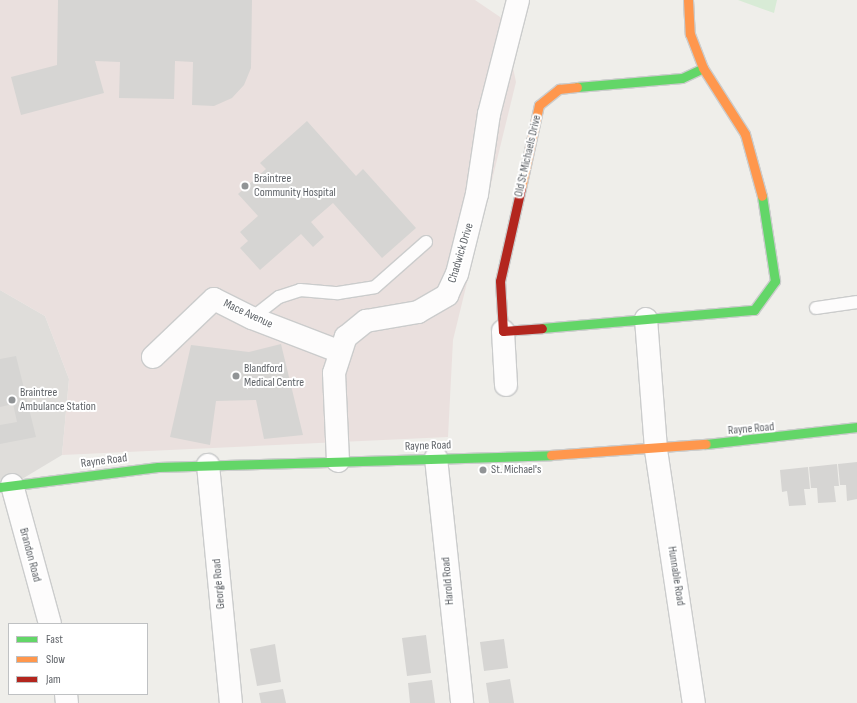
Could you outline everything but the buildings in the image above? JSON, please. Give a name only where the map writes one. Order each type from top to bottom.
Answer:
[{"type":"street","name":"Chadwick Drive","points":[[338,461],[334,373],[338,351],[346,336],[366,321],[418,312],[447,295],[457,274],[477,194],[489,114],[518,0]]},
{"type":"street","points":[[503,331],[754,310],[776,281],[766,210],[745,134],[703,68],[690,34],[688,0]]},
{"type":"street","name":"Old St Michaels Drive","points":[[506,385],[500,281],[539,104],[559,89],[682,78],[703,68]]},
{"type":"street","name":"Mace Avenue","points":[[153,357],[214,299],[252,318],[338,351]]},
{"type":"street","points":[[646,319],[656,450]]},
{"type":"street","name":"Rayne Road","points":[[6,486],[104,472],[208,465],[656,450],[857,428]]},
{"type":"street","name":"Hunnable Road","points":[[656,450],[694,703]]},
{"type":"street","name":"Harold Road","points":[[436,458],[462,703]]},
{"type":"street","name":"George Road","points":[[208,465],[230,703]]},
{"type":"street","name":"Brandon Road","points":[[6,486],[50,623]]},
{"type":"lane","points":[[252,318],[279,297],[300,290],[338,293],[375,287],[426,242]]},
{"type":"lane","points":[[816,308],[857,302]]},
{"type":"shaded area","name":"Braintree Community Hospital","points":[[0,0],[475,0],[503,19],[516,82],[453,340],[448,437],[62,455],[69,379],[45,316],[0,290]]},
{"type":"shaded area","points":[[0,290],[45,316],[69,379],[62,455],[12,485],[0,487]]},
{"type":"green space","points":[[738,0],[777,0],[774,13]]},
{"type":"traffic: fast","points":[[577,87],[682,78],[703,68]]},
{"type":"traffic: fast","points":[[542,328],[754,310],[775,281],[762,196]]},
{"type":"traffic: fast","points":[[706,444],[857,427]]},
{"type":"traffic: fast","points":[[0,487],[158,467],[551,455]]},
{"type":"traffic: slow","points":[[688,0],[690,34],[703,68],[745,134],[762,196]]},
{"type":"traffic: slow","points":[[521,188],[539,105],[559,89],[577,87]]},
{"type":"traffic: slow","points":[[551,455],[706,444]]},
{"type":"traffic: jam","points":[[521,188],[500,281],[503,331],[542,328]]},
{"type":"place","name":"Braintree Community Hospital","points":[[245,186]]},
{"type":"place","name":"Blandford Medical Centre","points":[[236,376]]},
{"type":"place","name":"Braintree Ambulance Station","points":[[12,400]]},
{"type":"place","name":"St. Michael's","points":[[483,470]]}]
